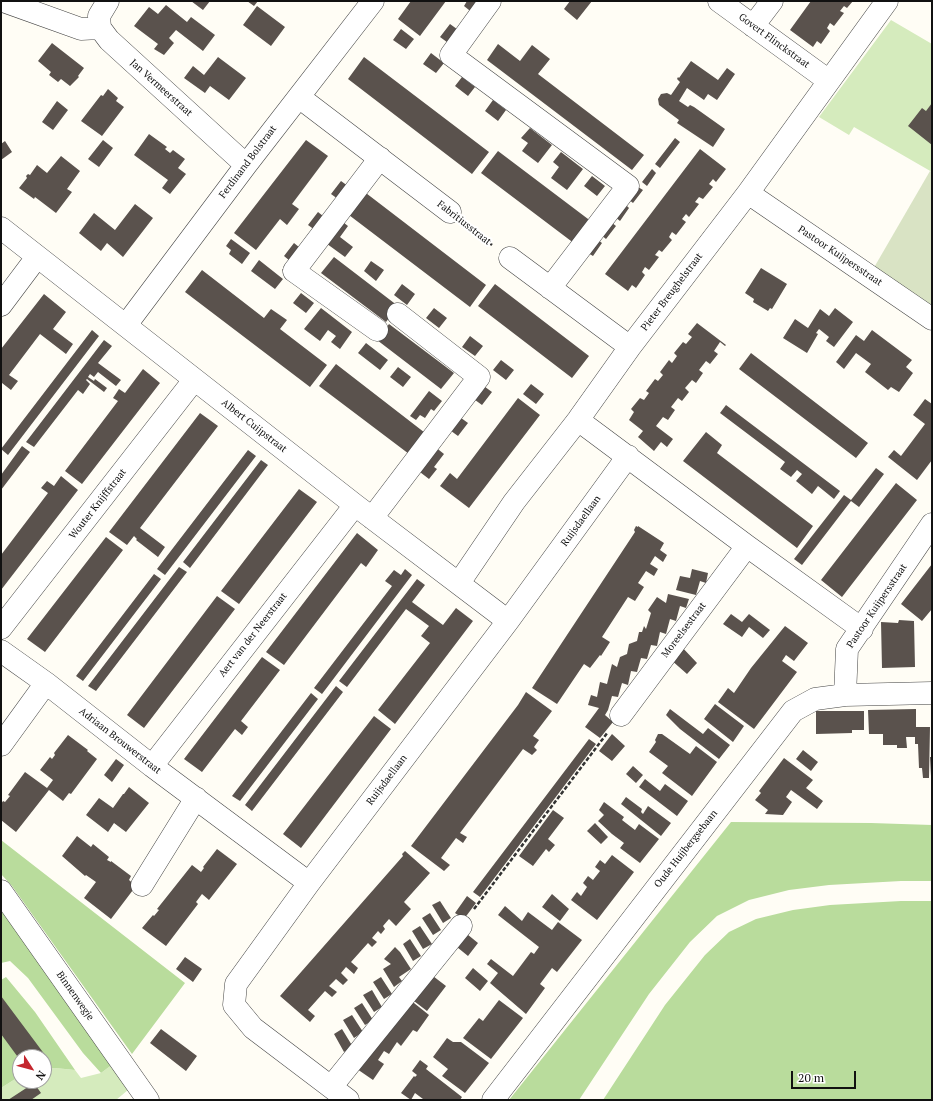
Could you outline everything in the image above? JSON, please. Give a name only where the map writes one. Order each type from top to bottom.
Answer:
[{"type":"street","points":[[3,1],[81,29],[100,28],[99,16],[108,1]]},
{"type":"street","name":"Ferdinand Bolstraat","points":[[126,325],[246,165],[373,1]]},
{"type":"street","points":[[490,1],[451,55],[628,186],[550,288]]},
{"type":"street","name":"Govert Flinckstraat","points":[[719,1],[829,81]]},
{"type":"street","points":[[753,26],[772,1]]},
{"type":"street","name":"Pieter Breughelstraat","points":[[460,583],[514,502],[578,420],[630,347],[748,193],[887,1]]},
{"type":"street","name":"Jan Vermeerstraat","points":[[100,28],[109,40],[246,165]]},
{"type":"street","name":"Fabritiusstraat","points":[[299,97],[450,212]]},
{"type":"street","points":[[377,330],[294,272],[380,158]]},
{"type":"street","name":"Pastoor Kuijpersstraat","points":[[748,193],[932,319]]},
{"type":"street","name":"Albert Cuijpstraat","points":[[1,228],[194,380],[372,518],[460,583],[508,622]]},
{"type":"street","points":[[1,305],[37,257]]},
{"type":"street","points":[[510,258],[630,347]]},
{"type":"street","points":[[372,518],[479,377],[398,314]]},
{"type":"street","name":"Wouter Knijffstraat","points":[[1,628],[194,380]]},
{"type":"street","points":[[578,420],[747,546],[862,629]]},
{"type":"street","name":"Ruijsdaellaan","points":[[461,926],[339,1094],[253,1028],[234,1005],[236,984],[309,883],[508,622],[628,456]]},
{"type":"street","name":"Aert van der Neerstraat","points":[[152,766],[355,505]]},
{"type":"street","name":"Pastoor Kuijpersstraat","points":[[845,695],[847,649],[932,524]]},
{"type":"street","name":"Moreelsestraat","points":[[621,715],[747,546]]},
{"type":"street","name":"Adriaan Brouwerstraat","points":[[1,651],[309,883]]},
{"type":"street","points":[[1,745],[46,684]]},
{"type":"street","name":"Oude Huijbergsebaan","points":[[493,1100],[793,711],[815,699],[845,695],[932,693]]},
{"type":"street","points":[[142,885],[196,798]]},
{"type":"street","name":"Binnenwegje","points":[[1,892],[148,1100]]},
{"type":"path","name":"Fabritiusstraat","points":[[450,212],[510,258]]},
{"type":"path","points":[[461,926],[621,715]]},
{"type":"green space","points":[[891,20],[932,44],[932,172],[854,127],[849,135],[819,117]]},
{"type":"green space","points":[[930,171],[932,172],[932,306],[872,271]]},
{"type":"green space","points":[[731,822],[932,825],[932,881],[901,881],[829,885],[789,890],[749,900],[717,916],[690,942],[649,994],[579,1100],[509,1100]]},
{"type":"green space","points":[[1,840],[185,983],[132,1054],[12,886],[1,874]]},
{"type":"green space","points":[[1,900],[117,1061],[101,1073],[83,1053],[28,978],[10,961],[1,963]]},
{"type":"green space","points":[[901,901],[932,901],[932,1100],[603,1100],[665,1005],[705,955],[729,932],[756,919],[793,910],[830,905]]},
{"type":"green space","points":[[6,977],[35,1012],[75,1070],[52,1068],[52,1049],[12,1049],[12,1081],[1,1088],[1,980]]},
{"type":"green space","points":[[117,1061],[134,1085],[116,1100],[1,1100],[1,1088],[12,1081],[12,1089],[52,1089],[52,1068],[75,1070],[81,1078],[101,1073]]},
{"type":"building","points":[[191,1],[210,1],[203,10]]},
{"type":"building","points":[[247,1],[258,1],[254,6]]},
{"type":"building","points":[[411,1],[446,1],[420,36],[398,19]]},
{"type":"building","points":[[467,1],[484,1],[474,14],[464,6]]},
{"type":"building","points":[[570,1],[592,1],[577,20],[564,9]]},
{"type":"building","points":[[811,1],[853,1],[847,8],[844,6],[840,11],[844,13],[834,26],[830,23],[827,28],[830,31],[821,44],[817,41],[813,47],[790,30]]},
{"type":"building","points":[[166,5],[187,22],[191,17],[215,35],[203,51],[176,30],[169,38],[174,43],[164,55],[154,49],[158,44],[134,26],[149,7],[158,14]]},
{"type":"building","points":[[257,6],[285,27],[271,46],[243,25]]},
{"type":"building","points":[[450,24],[461,32],[451,45],[440,37]]},
{"type":"building","points":[[401,29],[414,39],[406,49],[393,40]]},
{"type":"building","points":[[52,43],[84,68],[78,76],[79,77],[70,86],[61,79],[58,82],[49,75],[51,72],[38,61]]},
{"type":"building","points":[[498,44],[520,61],[532,45],[550,59],[538,74],[644,155],[632,170],[487,60]]},
{"type":"building","points":[[431,53],[444,63],[436,73],[423,64]]},
{"type":"building","points":[[218,57],[246,78],[229,100],[210,86],[205,93],[184,78],[193,66],[204,75]]},
{"type":"building","points":[[364,57],[489,152],[472,174],[348,79]]},
{"type":"building","points":[[691,61],[718,80],[727,68],[735,74],[717,100],[708,94],[704,100],[687,88],[679,101],[688,107],[690,105],[694,107],[725,129],[713,147],[677,123],[679,120],[659,105],[658,99],[661,94],[667,93],[671,95],[680,82],[677,79],[678,77],[679,78]]},
{"type":"building","points":[[462,77],[475,87],[468,96],[455,86]]},
{"type":"building","points":[[108,89],[118,98],[116,101],[124,107],[102,136],[81,121],[101,95],[103,96]]},
{"type":"building","points":[[493,100],[506,110],[498,121],[485,111]]},
{"type":"building","points":[[57,101],[68,110],[53,130],[42,122]]},
{"type":"building","points":[[932,103],[932,145],[908,126],[922,108],[926,111]]},
{"type":"building","points":[[530,128],[552,145],[538,163],[522,151],[528,143],[521,138]]},
{"type":"building","points":[[149,134],[167,147],[165,149],[170,153],[173,150],[185,159],[178,168],[186,174],[170,194],[162,188],[168,180],[134,155]]},
{"type":"building","points":[[675,138],[680,142],[660,168],[655,164]]},
{"type":"building","points":[[103,140],[113,148],[99,167],[88,159]]},
{"type":"building","points":[[306,140],[328,156],[292,204],[299,209],[287,225],[280,219],[256,250],[234,233]]},
{"type":"building","points":[[5,141],[12,152],[1,160],[1,144]]},
{"type":"building","points":[[700,149],[726,169],[716,182],[713,179],[709,184],[713,187],[703,199],[699,197],[695,202],[699,204],[689,217],[686,214],[682,219],[686,222],[676,235],[672,232],[669,237],[672,240],[662,252],[659,250],[655,255],[659,257],[649,270],[645,267],[642,272],[645,275],[636,288],[632,285],[628,291],[605,274]]},
{"type":"building","points":[[498,151],[592,222],[575,244],[481,173]]},
{"type":"building","points":[[561,152],[583,169],[567,190],[551,178],[559,167],[553,162]]},
{"type":"building","points":[[61,156],[80,171],[67,189],[72,192],[56,213],[35,197],[34,199],[19,188],[27,178],[26,176],[28,174],[30,175],[37,165],[47,173]]},
{"type":"building","points":[[652,169],[656,173],[647,186],[642,182]]},
{"type":"building","points":[[592,176],[605,186],[597,196],[584,186]]},
{"type":"building","points":[[341,181],[352,189],[342,202],[331,194]]},
{"type":"building","points":[[638,187],[643,190],[633,203],[628,199]]},
{"type":"building","points":[[362,190],[486,285],[470,307],[345,212]]},
{"type":"building","points":[[135,204],[153,218],[123,257],[107,243],[101,251],[79,233],[94,213],[115,230]]},
{"type":"building","points":[[625,204],[629,208],[620,221],[615,217]]},
{"type":"building","points":[[318,212],[328,220],[319,233],[308,225]]},
{"type":"building","points":[[339,219],[348,226],[340,237],[353,247],[345,257],[323,241]]},
{"type":"building","points":[[611,222],[616,226],[606,239],[601,235]]},
{"type":"building","points":[[231,239],[250,253],[242,264],[229,254],[231,250],[226,246]]},
{"type":"building","points":[[598,240],[602,243],[593,256],[588,253]]},
{"type":"building","points":[[294,243],[305,252],[288,274],[282,270],[290,261],[284,256]]},
{"type":"building","points":[[334,257],[398,306],[386,322],[321,273]]},
{"type":"building","points":[[259,260],[283,279],[275,289],[251,271]]},
{"type":"building","points":[[371,261],[384,270],[376,281],[364,271]]},
{"type":"building","points":[[761,268],[787,284],[772,309],[770,308],[768,311],[753,302],[754,299],[745,293]]},
{"type":"building","points":[[202,270],[264,318],[271,309],[287,320],[280,329],[327,365],[310,387],[185,292]]},
{"type":"building","points":[[402,284],[415,294],[407,305],[394,295]]},
{"type":"building","points":[[495,284],[589,356],[572,378],[478,306]]},
{"type":"building","points":[[301,293],[314,303],[306,313],[293,303]]},
{"type":"building","points":[[44,294],[66,312],[53,329],[73,344],[66,354],[40,334],[9,375],[18,381],[11,390],[2,383],[1,385],[1,349]]},
{"type":"building","points":[[321,308],[352,332],[340,349],[331,342],[336,336],[328,330],[320,341],[304,329]]},
{"type":"building","points":[[434,308],[447,318],[439,328],[426,318]]},
{"type":"building","points":[[835,308],[853,322],[834,347],[826,341],[829,337],[819,329],[816,333],[818,334],[807,353],[783,338],[795,319],[808,328],[820,309],[829,316]]},
{"type":"building","points":[[697,323],[726,345],[725,346],[720,342],[714,351],[718,354],[710,364],[706,361],[699,370],[703,373],[696,383],[692,380],[685,388],[689,392],[682,401],[678,398],[671,407],[675,410],[668,420],[663,417],[656,426],[673,439],[667,447],[661,442],[654,451],[638,437],[643,431],[629,420],[634,412],[631,409],[640,398],[644,400],[649,393],[646,391],[655,379],[658,381],[663,375],[660,372],[669,360],[672,363],[677,356],[674,353],[683,342],[686,344],[692,337],[688,334]]},
{"type":"building","points":[[389,324],[454,373],[441,389],[377,340]]},
{"type":"building","points":[[92,330],[99,336],[8,455],[1,449]]},
{"type":"building","points":[[872,330],[912,360],[906,367],[913,373],[899,392],[891,387],[888,390],[865,372],[871,364],[856,353],[844,369],[836,362],[856,335],[864,341]]},
{"type":"building","points":[[470,336],[483,346],[475,356],[462,347]]},
{"type":"building","points":[[104,340],[112,346],[98,363],[121,380],[116,386],[98,372],[94,377],[90,374],[88,377],[94,381],[95,379],[107,388],[104,392],[87,379],[86,380],[90,384],[83,394],[78,390],[34,447],[26,442]]},
{"type":"building","points":[[366,343],[388,360],[380,370],[358,353]]},
{"type":"building","points":[[751,353],[868,443],[856,458],[739,369]]},
{"type":"building","points":[[501,360],[514,370],[506,380],[493,370]]},
{"type":"building","points":[[336,364],[429,436],[413,457],[319,386]]},
{"type":"building","points":[[398,367],[411,377],[403,387],[390,377]]},
{"type":"building","points":[[143,369],[160,383],[82,484],[65,471],[118,401],[113,398],[119,389],[125,393]]},
{"type":"building","points":[[481,384],[492,392],[482,405],[471,397]]},
{"type":"building","points":[[531,384],[544,394],[536,404],[523,394]]},
{"type":"building","points":[[429,391],[442,401],[434,411],[431,409],[425,418],[420,415],[416,420],[410,416]]},
{"type":"building","points":[[518,398],[540,415],[469,508],[440,486],[450,473],[457,479]]},
{"type":"building","points":[[925,399],[932,404],[932,460],[917,480],[888,457],[894,450],[901,456],[925,424],[913,415]]},
{"type":"building","points":[[726,405],[840,491],[834,499],[818,486],[812,494],[796,481],[802,474],[797,470],[791,477],[780,469],[785,462],[720,413]]},
{"type":"building","points":[[200,413],[218,426],[140,528],[165,547],[158,557],[136,540],[137,539],[134,536],[127,545],[109,532]]},
{"type":"building","points":[[457,415],[468,423],[458,436],[447,428]]},
{"type":"building","points":[[706,432],[722,445],[717,453],[813,526],[797,548],[683,461]]},
{"type":"building","points":[[22,446],[30,452],[1,490],[1,475]]},
{"type":"building","points":[[434,446],[444,454],[434,467],[437,469],[429,479],[416,469]]},
{"type":"building","points":[[248,450],[256,456],[165,575],[157,569]]},
{"type":"building","points":[[261,460],[268,465],[190,568],[183,562]]},
{"type":"building","points":[[876,468],[884,474],[859,507],[851,501],[802,565],[794,559],[844,495],[851,500]]},
{"type":"building","points":[[61,476],[78,490],[1,590],[1,555],[48,493],[41,488],[47,481],[54,486]]},
{"type":"building","points":[[896,483],[917,500],[842,597],[821,580]]},
{"type":"building","points":[[299,489],[317,502],[239,604],[221,591]]},
{"type":"building","points":[[636,526],[664,543],[660,550],[667,555],[663,562],[655,556],[650,564],[658,569],[654,576],[646,571],[638,583],[644,587],[635,601],[628,597],[602,637],[610,642],[601,656],[600,655],[590,668],[584,664],[557,704],[532,688],[635,532],[634,530]]},
{"type":"building","points":[[357,533],[378,550],[366,567],[361,563],[284,665],[266,652]]},
{"type":"building","points":[[106,537],[123,550],[45,652],[27,639]]},
{"type":"building","points":[[932,564],[932,609],[922,621],[901,604]]},
{"type":"building","points":[[179,567],[187,572],[96,691],[88,686]]},
{"type":"building","points":[[405,569],[412,575],[322,694],[314,688],[392,586],[385,581],[394,570],[401,575]]},
{"type":"building","points":[[692,569],[708,573],[706,583],[700,581],[696,595],[676,590],[680,576],[690,578]]},
{"type":"building","points":[[154,574],[161,579],[83,681],[76,676]]},
{"type":"building","points":[[417,579],[425,585],[412,602],[443,625],[456,608],[473,621],[395,724],[378,710],[430,643],[421,636],[429,626],[406,609],[347,687],[339,681]]},
{"type":"building","points":[[668,594],[689,599],[686,608],[680,606],[676,621],[670,619],[666,634],[660,632],[657,646],[651,645],[647,659],[641,658],[637,672],[631,671],[628,685],[622,683],[618,697],[612,696],[605,715],[613,722],[600,738],[585,727],[599,708],[588,705],[591,695],[597,697],[600,682],[607,684],[612,664],[617,667],[620,657],[627,654],[629,644],[637,641],[639,632],[642,632],[644,626],[646,629],[651,613],[648,610],[657,597],[666,603]]},
{"type":"building","points":[[217,596],[235,609],[144,728],[127,715]]},
{"type":"building","points":[[731,614],[742,622],[749,614],[770,630],[763,638],[749,627],[742,637],[723,624]]},
{"type":"building","points":[[899,620],[914,621],[915,667],[882,668],[881,622],[898,623]]},
{"type":"building","points":[[785,626],[808,643],[794,661],[786,655],[782,661],[797,672],[754,729],[718,702],[728,688],[734,693],[751,668]]},
{"type":"building","points":[[680,645],[697,663],[687,674],[670,659]]},
{"type":"building","points":[[262,657],[280,670],[241,721],[248,727],[242,735],[235,729],[202,772],[184,759]]},
{"type":"building","points":[[336,686],[343,692],[252,811],[245,805]]},
{"type":"building","points":[[526,692],[552,711],[533,736],[539,740],[534,747],[537,750],[532,755],[523,749],[460,833],[467,837],[463,843],[456,838],[441,858],[450,865],[444,871],[411,846],[518,705]]},
{"type":"building","points":[[311,693],[318,699],[240,801],[232,796]]},
{"type":"building","points":[[715,704],[744,726],[733,742],[704,719]]},
{"type":"building","points":[[670,709],[703,734],[708,728],[730,745],[719,759],[680,729],[666,715]]},
{"type":"building","points":[[916,709],[916,727],[930,727],[929,778],[923,778],[922,768],[919,768],[918,744],[915,744],[915,737],[906,737],[907,748],[897,748],[897,745],[883,745],[883,734],[869,734],[868,710]]},
{"type":"building","points":[[816,711],[864,711],[864,730],[852,730],[852,733],[816,734]]},
{"type":"building","points":[[374,716],[391,729],[301,848],[283,834]]},
{"type":"building","points":[[612,734],[625,746],[612,761],[599,751]]},
{"type":"building","points":[[658,734],[662,734],[690,754],[696,746],[717,762],[692,796],[662,773],[668,766],[649,752],[656,742],[655,740]]},
{"type":"building","points":[[68,735],[97,759],[71,794],[69,793],[63,801],[49,790],[16,832],[1,820],[1,804],[10,796],[8,795],[25,772],[47,788],[53,780],[40,770],[50,757],[52,759],[55,755],[54,753]]},
{"type":"building","points":[[589,739],[596,744],[480,897],[473,892]]},
{"type":"building","points":[[803,750],[818,762],[811,771],[796,759]]},
{"type":"building","points":[[930,757],[932,757],[932,776],[931,776]]},
{"type":"building","points":[[784,758],[813,780],[806,788],[823,801],[817,809],[791,790],[786,797],[792,802],[783,815],[765,814],[768,810],[755,800],[761,793],[759,791]]},
{"type":"building","points":[[116,759],[124,765],[112,782],[104,775]]},
{"type":"building","points":[[633,766],[643,775],[636,783],[626,774]]},
{"type":"building","points":[[645,779],[660,791],[665,784],[688,801],[677,816],[639,787]]},
{"type":"building","points":[[129,787],[149,803],[126,832],[114,823],[108,832],[86,815],[99,798],[113,808]]},
{"type":"building","points":[[626,797],[642,809],[641,812],[643,814],[648,806],[671,823],[661,836],[621,804]]},
{"type":"building","points":[[604,802],[624,817],[622,820],[635,830],[639,824],[659,839],[640,863],[620,848],[624,843],[598,821],[604,815],[599,810]]},
{"type":"building","points":[[553,810],[564,818],[548,839],[555,845],[549,852],[546,849],[533,866],[519,856]]},
{"type":"building","points":[[595,823],[608,837],[601,844],[587,831]]},
{"type":"building","points":[[77,836],[91,847],[93,844],[109,857],[107,860],[111,861],[131,876],[129,880],[136,886],[111,919],[84,898],[96,882],[86,875],[85,876],[62,856]]},
{"type":"building","points":[[217,849],[237,864],[209,900],[202,894],[196,902],[198,904],[166,946],[142,928],[159,910],[157,909],[192,865],[201,872],[204,868],[203,867]]},
{"type":"building","points":[[405,851],[430,873],[404,902],[411,909],[396,926],[389,919],[383,926],[385,929],[381,934],[378,931],[372,938],[377,942],[372,947],[368,943],[351,962],[358,968],[354,974],[346,967],[341,973],[348,980],[343,985],[336,979],[329,986],[337,992],[332,997],[325,991],[308,1010],[315,1016],[310,1022],[280,996],[403,856],[402,854]]},
{"type":"building","points":[[612,855],[634,872],[597,920],[571,900],[577,892],[581,896],[587,887],[583,883],[588,876],[593,880],[600,871],[595,867],[600,860],[605,864]]},
{"type":"building","points":[[552,894],[569,909],[560,921],[542,907]]},
{"type":"building","points":[[467,896],[476,903],[464,919],[455,913]]},
{"type":"building","points":[[440,901],[451,918],[443,923],[432,905]]},
{"type":"building","points":[[505,906],[522,921],[528,912],[552,930],[558,922],[582,940],[557,972],[552,968],[540,984],[545,988],[526,1014],[490,983],[498,973],[487,964],[491,959],[513,976],[531,952],[534,954],[539,947],[498,915]]},
{"type":"building","points":[[430,913],[441,930],[433,935],[422,918]]},
{"type":"building","points":[[420,926],[432,944],[423,949],[412,931]]},
{"type":"building","points":[[462,930],[478,943],[468,956],[452,943]]},
{"type":"building","points":[[410,939],[421,956],[413,961],[403,944]]},
{"type":"building","points":[[395,947],[411,969],[399,977],[402,981],[394,987],[383,969],[391,964],[384,959]]},
{"type":"building","points":[[185,957],[202,969],[193,982],[176,969]]},
{"type":"building","points":[[473,968],[488,981],[480,991],[465,978]]},
{"type":"building","points":[[429,973],[446,986],[427,1011],[410,998]]},
{"type":"building","points":[[381,977],[392,994],[384,999],[373,982]]},
{"type":"building","points":[[372,990],[382,1007],[374,1012],[363,995]]},
{"type":"building","points":[[1,996],[41,1049],[12,1049],[1,1034]]},
{"type":"building","points":[[409,999],[429,1015],[417,1032],[413,1030],[401,1046],[397,1042],[389,1054],[384,1051],[378,1060],[384,1064],[373,1080],[357,1069]]},
{"type":"building","points":[[499,1000],[523,1018],[491,1059],[463,1038],[479,1018],[483,1021]]},
{"type":"building","points":[[362,1003],[373,1020],[365,1025],[354,1008]]},
{"type":"building","points":[[352,1015],[363,1032],[354,1038],[343,1020]]},
{"type":"building","points":[[161,1029],[197,1056],[186,1071],[150,1043]]},
{"type":"building","points":[[342,1029],[353,1047],[344,1052],[334,1034]]},
{"type":"building","points":[[447,1038],[453,1042],[461,1042],[489,1063],[465,1093],[442,1076],[448,1069],[433,1057]]},
{"type":"building","points":[[420,1060],[428,1066],[426,1069],[462,1097],[460,1100],[423,1100],[415,1093],[411,1100],[401,1093],[414,1076],[415,1077],[417,1075],[412,1071]]},
{"type":"building","points":[[25,1089],[38,1089],[41,1093],[31,1100],[8,1100]]}]
